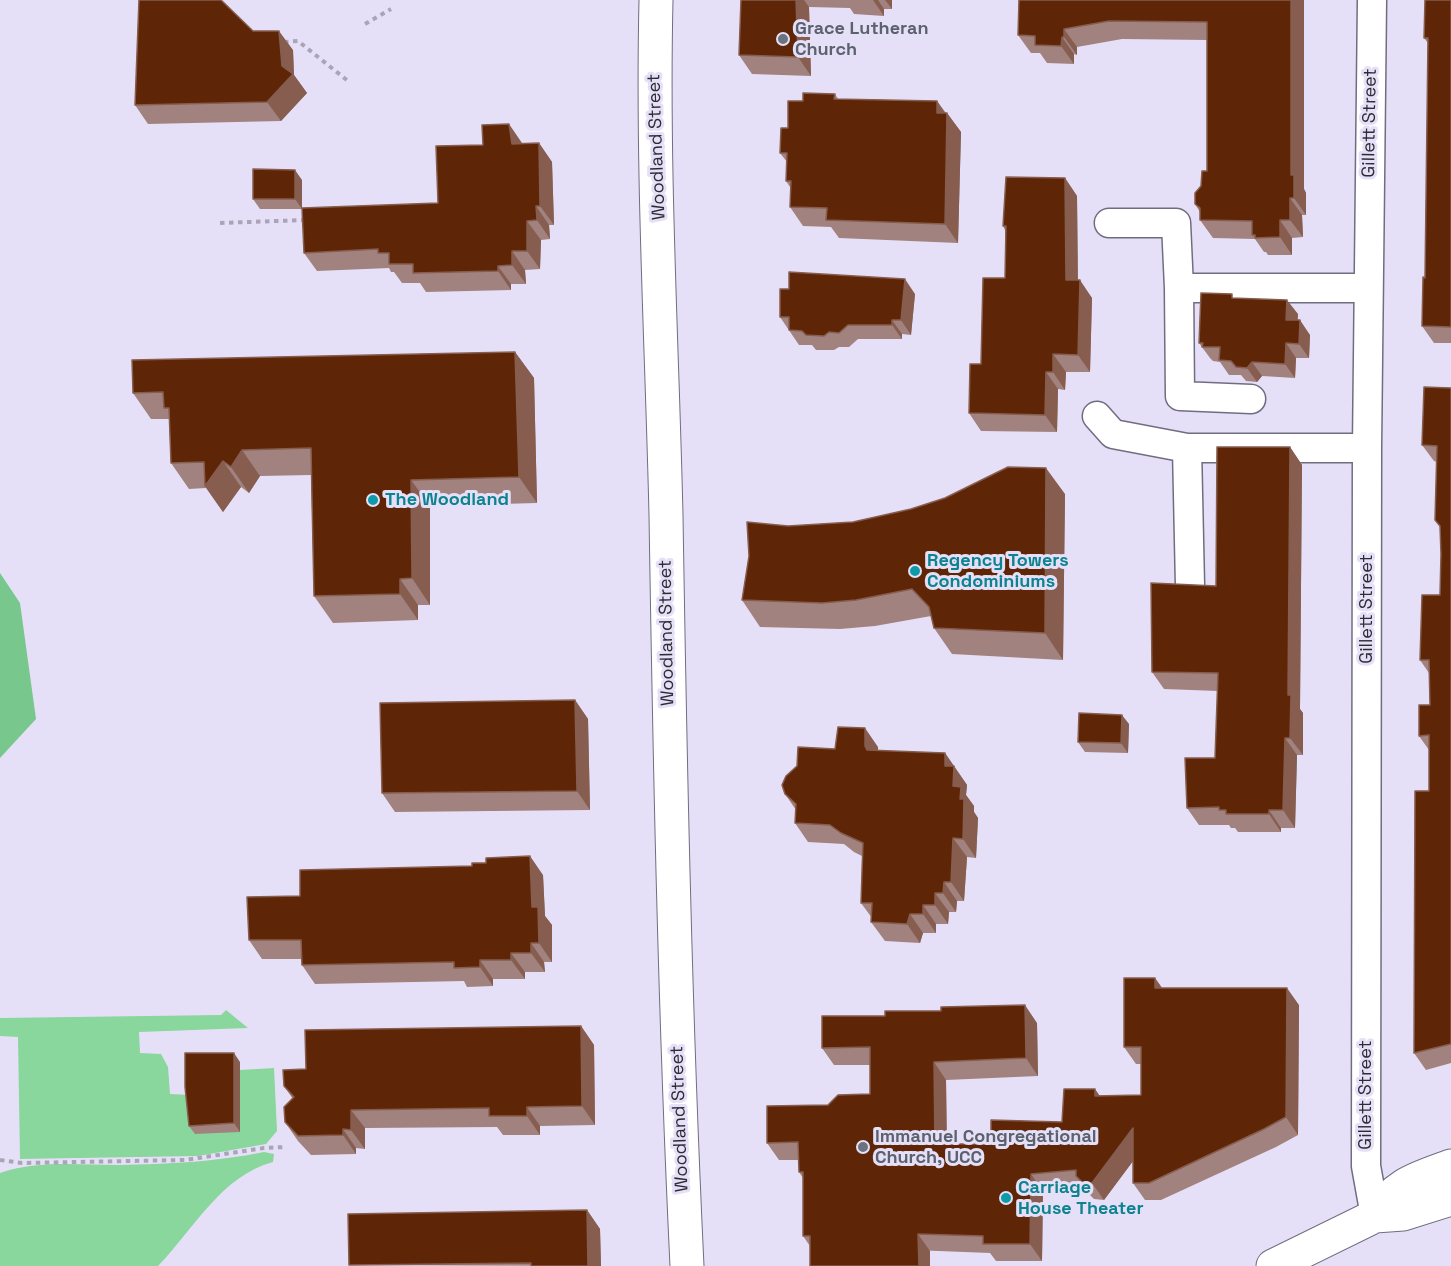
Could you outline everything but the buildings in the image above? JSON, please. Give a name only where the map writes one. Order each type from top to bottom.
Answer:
[{"type":"main road","name":"Woodland Street","points":[[656,0],[654,80],[666,511],[669,763],[687,1266]]},
{"type":"main road","points":[[1375,1216],[1396,1189],[1410,1180],[1451,1166]]},
{"type":"main road","points":[[1273,1266],[1375,1216],[1403,1214],[1451,1199]]},
{"type":"street","name":"Gillett Street","points":[[1372,0],[1367,448],[1366,1166],[1375,1216]]},
{"type":"street","points":[[1109,223],[1176,223],[1180,396],[1251,399]]},
{"type":"street","points":[[1179,288],[1368,288]]},
{"type":"street","points":[[1097,416],[1113,434],[1187,448],[1367,448]]},
{"type":"street","points":[[1187,448],[1190,586]]},
{"type":"path","points":[[365,24],[391,9]]},
{"type":"path","points":[[279,43],[298,41],[348,81]]},
{"type":"path","points":[[220,223],[309,220]]},
{"type":"path","points":[[0,1160],[22,1163],[185,1160],[264,1148],[286,1147]]},
{"type":"green space","points":[[0,573],[20,603],[36,719],[0,758]]},
{"type":"green space","points":[[226,1010],[248,1028],[139,1032],[140,1053],[161,1054],[168,1067],[170,1094],[191,1095],[240,1070],[274,1068],[277,1131],[266,1144],[198,1156],[20,1159],[18,1037],[0,1036],[0,1018],[221,1015]]},
{"type":"green space","points":[[264,1152],[274,1154],[273,1162],[255,1169],[223,1191],[158,1266],[0,1266],[0,1173],[28,1166],[173,1163]]},
{"type":"place","name":"Grace Lutheran Church","points":[[783,39]]},
{"type":"place","name":"The Woodland","points":[[373,500]]},
{"type":"place","name":"Regency Towers Condominiums","points":[[915,571]]},
{"type":"place","name":"Immanuel Congregational Church, UCC","points":[[863,1147]]},
{"type":"place","name":"Carriage House Theater","points":[[1006,1198]]}]
